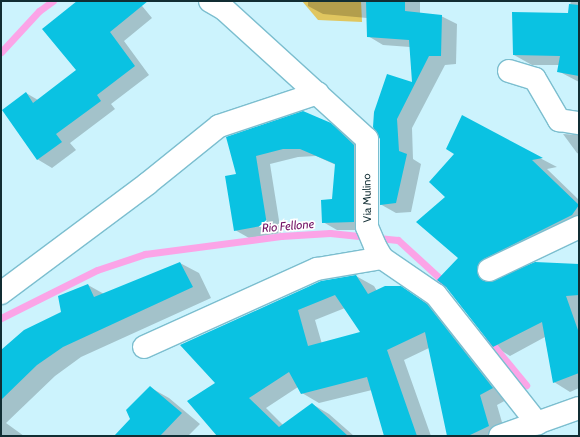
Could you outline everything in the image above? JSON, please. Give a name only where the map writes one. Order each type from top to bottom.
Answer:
[{"type":"street","name":"Via Mulino","points":[[210,1],[224,9],[367,139],[375,244]]},
{"type":"street","points":[[509,71],[535,79],[559,120],[579,123]]},
{"type":"street","points":[[1,293],[147,184],[219,126],[318,93]]},
{"type":"street","points":[[489,270],[579,227]]},
{"type":"street","points":[[144,347],[317,268],[375,244],[436,295],[538,424]]},
{"type":"street","points":[[500,436],[538,424],[579,408]]},
{"type":"shaded area","points":[[302,1],[361,1],[362,22],[318,20]]},
{"type":"building","points":[[77,1],[148,1],[110,32],[135,66],[97,95],[101,101],[56,134],[62,142],[37,160],[2,110],[26,92],[33,103],[76,70],[42,29]]},
{"type":"building","points":[[366,1],[405,1],[405,11],[442,15],[441,56],[429,56],[397,119],[399,151],[407,154],[396,203],[380,205],[380,139],[373,127],[374,112],[387,74],[412,82],[409,40],[367,37]]},
{"type":"building","points":[[569,4],[579,5],[579,76],[557,72],[560,56],[513,55],[512,12],[568,13]]},
{"type":"building","points":[[303,111],[331,123],[354,145],[354,222],[322,223],[321,200],[332,199],[335,164],[300,149],[283,149],[256,156],[267,225],[234,231],[225,176],[236,174],[226,137]]},
{"type":"building","points":[[462,115],[543,158],[532,160],[579,205],[572,215],[484,259],[477,269],[482,280],[488,282],[535,262],[579,264],[579,295],[566,296],[579,333],[579,373],[553,383],[542,322],[493,347],[446,287],[437,280],[458,258],[416,222],[445,197],[429,182],[454,154],[446,149]]},
{"type":"building","points":[[180,262],[193,287],[63,347],[37,365],[1,400],[1,350],[24,330],[61,312],[58,296],[88,284],[94,297]]},
{"type":"building","points":[[356,275],[368,294],[385,286],[401,286],[427,304],[493,388],[480,395],[489,426],[468,436],[447,436],[425,332],[387,350],[417,436],[384,436],[367,377],[301,394],[289,372],[249,398],[279,427],[312,403],[348,436],[217,436],[187,401],[215,383],[180,345],[321,281]],"holes":[[[335,295],[360,332],[308,346],[298,310]]]},
{"type":"building","points":[[150,386],[182,413],[160,436],[114,436],[130,419],[126,410]]},
{"type":"waterway","points":[[1,52],[39,11],[53,1]]},
{"type":"waterway","name":"Rio Fellone","points":[[1,318],[97,270],[145,254],[281,236],[330,233],[398,240],[445,283]]},
{"type":"waterway","name":"Rio Fellone","points":[[488,339],[526,385]]}]
